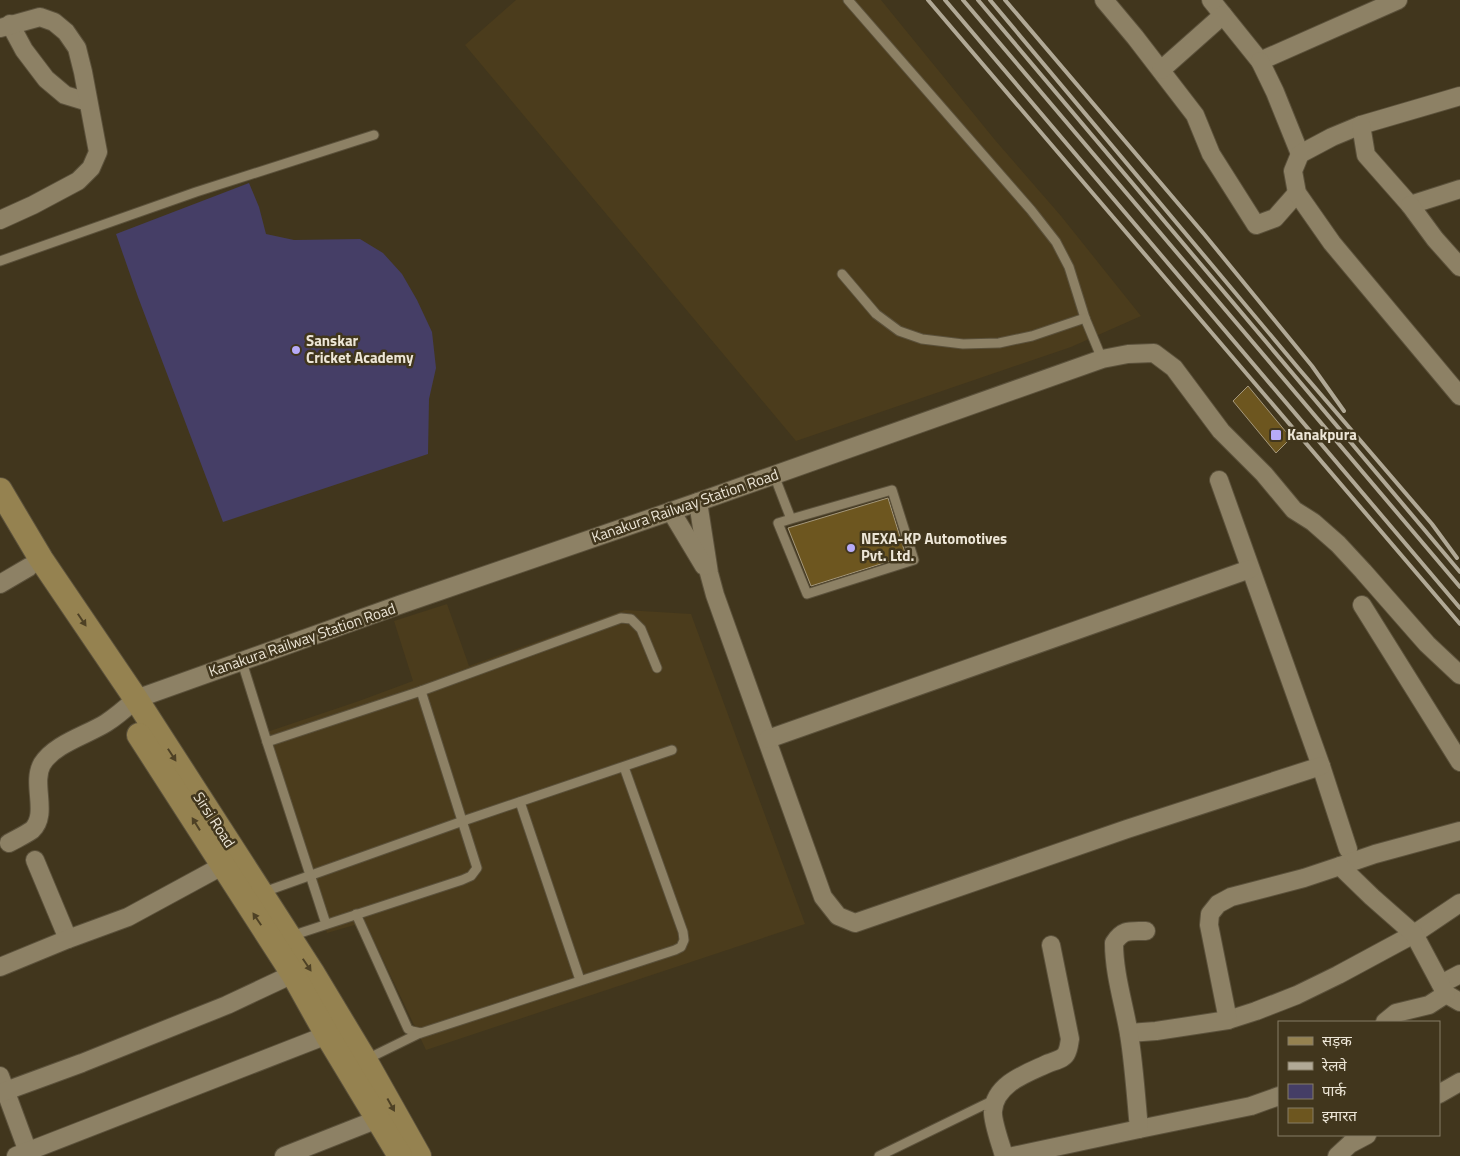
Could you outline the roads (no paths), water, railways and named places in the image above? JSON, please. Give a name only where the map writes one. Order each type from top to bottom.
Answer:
[{"type":"main road","name":"Sirsi Road","points":[[0,490],[130,704],[222,866],[293,974],[336,1030],[366,1060],[419,1156]]},
{"type":"main road","name":"Sirsi Road","points":[[0,518],[29,567],[130,704],[260,893],[288,937],[336,1030],[378,1119],[400,1156]]},
{"type":"street","points":[[1104,0],[1195,115],[1211,154],[1256,225],[1276,218],[1297,193]]},
{"type":"street","points":[[1211,0],[1260,61],[1275,92],[1300,154]]},
{"type":"street","points":[[1260,61],[1398,0]]},
{"type":"street","points":[[1161,70],[1223,14]]},
{"type":"street","points":[[0,220],[78,181],[91,168],[98,152],[83,72],[77,48],[66,32],[54,22],[40,17],[5,26],[46,78],[65,95],[88,102]]},
{"type":"street","points":[[1460,96],[1361,125],[1332,137],[1300,154],[1293,171],[1297,193],[1332,243],[1460,396]]},
{"type":"street","points":[[1361,125],[1366,155],[1410,205],[1435,239],[1460,267]]},
{"type":"street","points":[[1410,205],[1460,189]]},
{"type":"street","name":"Kanakura Railway Station Road","points":[[9,843],[32,829],[38,820],[40,809],[38,779],[42,764],[54,751],[105,724],[130,704],[222,668],[408,602],[1102,359],[1128,354],[1154,353],[1174,368],[1221,432],[1264,474],[1294,510],[1313,522],[1338,544],[1426,644],[1460,675]]},
{"type":"street","points":[[1220,480],[1321,766],[1348,849]]},
{"type":"street","points":[[698,502],[709,573],[732,644],[768,739],[823,897],[838,916],[855,923],[1127,829],[1321,766]]},
{"type":"street","points":[[671,511],[709,573]]},
{"type":"street","points":[[0,584],[29,567]]},
{"type":"street","points":[[768,739],[1250,569]]},
{"type":"street","points":[[1362,604],[1460,762]]},
{"type":"street","points":[[1228,1020],[1209,924],[1210,914],[1218,904],[1231,897],[1304,878],[1375,854],[1460,831]]},
{"type":"street","points":[[35,860],[68,939]]},
{"type":"street","points":[[0,967],[128,917],[222,866]]},
{"type":"street","points":[[1340,866],[1414,934],[1449,993]]},
{"type":"street","points":[[1129,1033],[1156,1031],[1228,1020],[1256,1012],[1297,996],[1414,934],[1460,903]]},
{"type":"street","points":[[1139,1129],[1129,1033],[1118,979],[1114,943],[1119,935],[1128,931],[1146,931]]},
{"type":"street","points":[[1004,1156],[992,1113],[994,1100],[1002,1089],[1018,1077],[1059,1059],[1066,1054],[1069,1047],[1070,1038],[1051,946]]},
{"type":"street","points":[[293,974],[227,1005],[82,1063],[2,1087],[22,1154],[336,1030]]},
{"type":"street","points":[[1386,1021],[1396,1014],[1429,1005],[1449,993],[1460,974]]},
{"type":"street","points":[[1440,1093],[1460,1082]]},
{"type":"street","points":[[1013,1156],[1251,1106],[1278,1096]]},
{"type":"street","points":[[284,1156],[378,1119]]},
{"type":"street","points":[[1338,1156],[1350,1144],[1365,1136]]},
{"type":"lane","points":[[848,0],[1031,210],[1056,242],[1069,267],[1085,318],[1102,359]]},
{"type":"lane","points":[[0,261],[196,192],[374,135]]},
{"type":"lane","points":[[842,274],[876,314],[900,331],[922,339],[963,344],[999,343],[1032,336],[1085,318]]},
{"type":"lane","points":[[774,475],[790,518]]},
{"type":"lane","points":[[892,490],[914,560],[808,594],[778,523],[790,518],[892,490]]},
{"type":"lane","points":[[267,742],[421,691],[621,618],[631,619],[640,629],[657,668]]},
{"type":"lane","points":[[242,662],[326,924]]},
{"type":"lane","points":[[288,937],[470,876],[477,868],[421,691]]},
{"type":"lane","points":[[260,893],[672,750]]},
{"type":"lane","points":[[366,1060],[421,1033],[681,947],[684,940],[624,767]]},
{"type":"lane","points":[[520,802],[580,980]]},
{"type":"lane","points":[[356,914],[408,1029],[412,1032],[421,1033]]},
{"type":"lane","points":[[879,1156],[994,1100]]},
{"type":"railway","points":[[928,0],[1460,624]]},
{"type":"railway","points":[[945,0],[1460,608]]},
{"type":"railway","points":[[963,0],[1460,587]]},
{"type":"railway","points":[[978,0],[1460,572]]},
{"type":"railway","points":[[990,0],[1299,369],[1432,524],[1457,558]]},
{"type":"railway","points":[[1005,0],[1204,234],[1312,366],[1344,411]]},
{"type":"place","name":"Sanskar Cricket Academy","points":[[296,350]]},
{"type":"place","name":"Kanakpura","points":[[1276,435]]},
{"type":"place","name":"NEXA-KP Automotives Pvt. Ltd.","points":[[851,548]]}]
